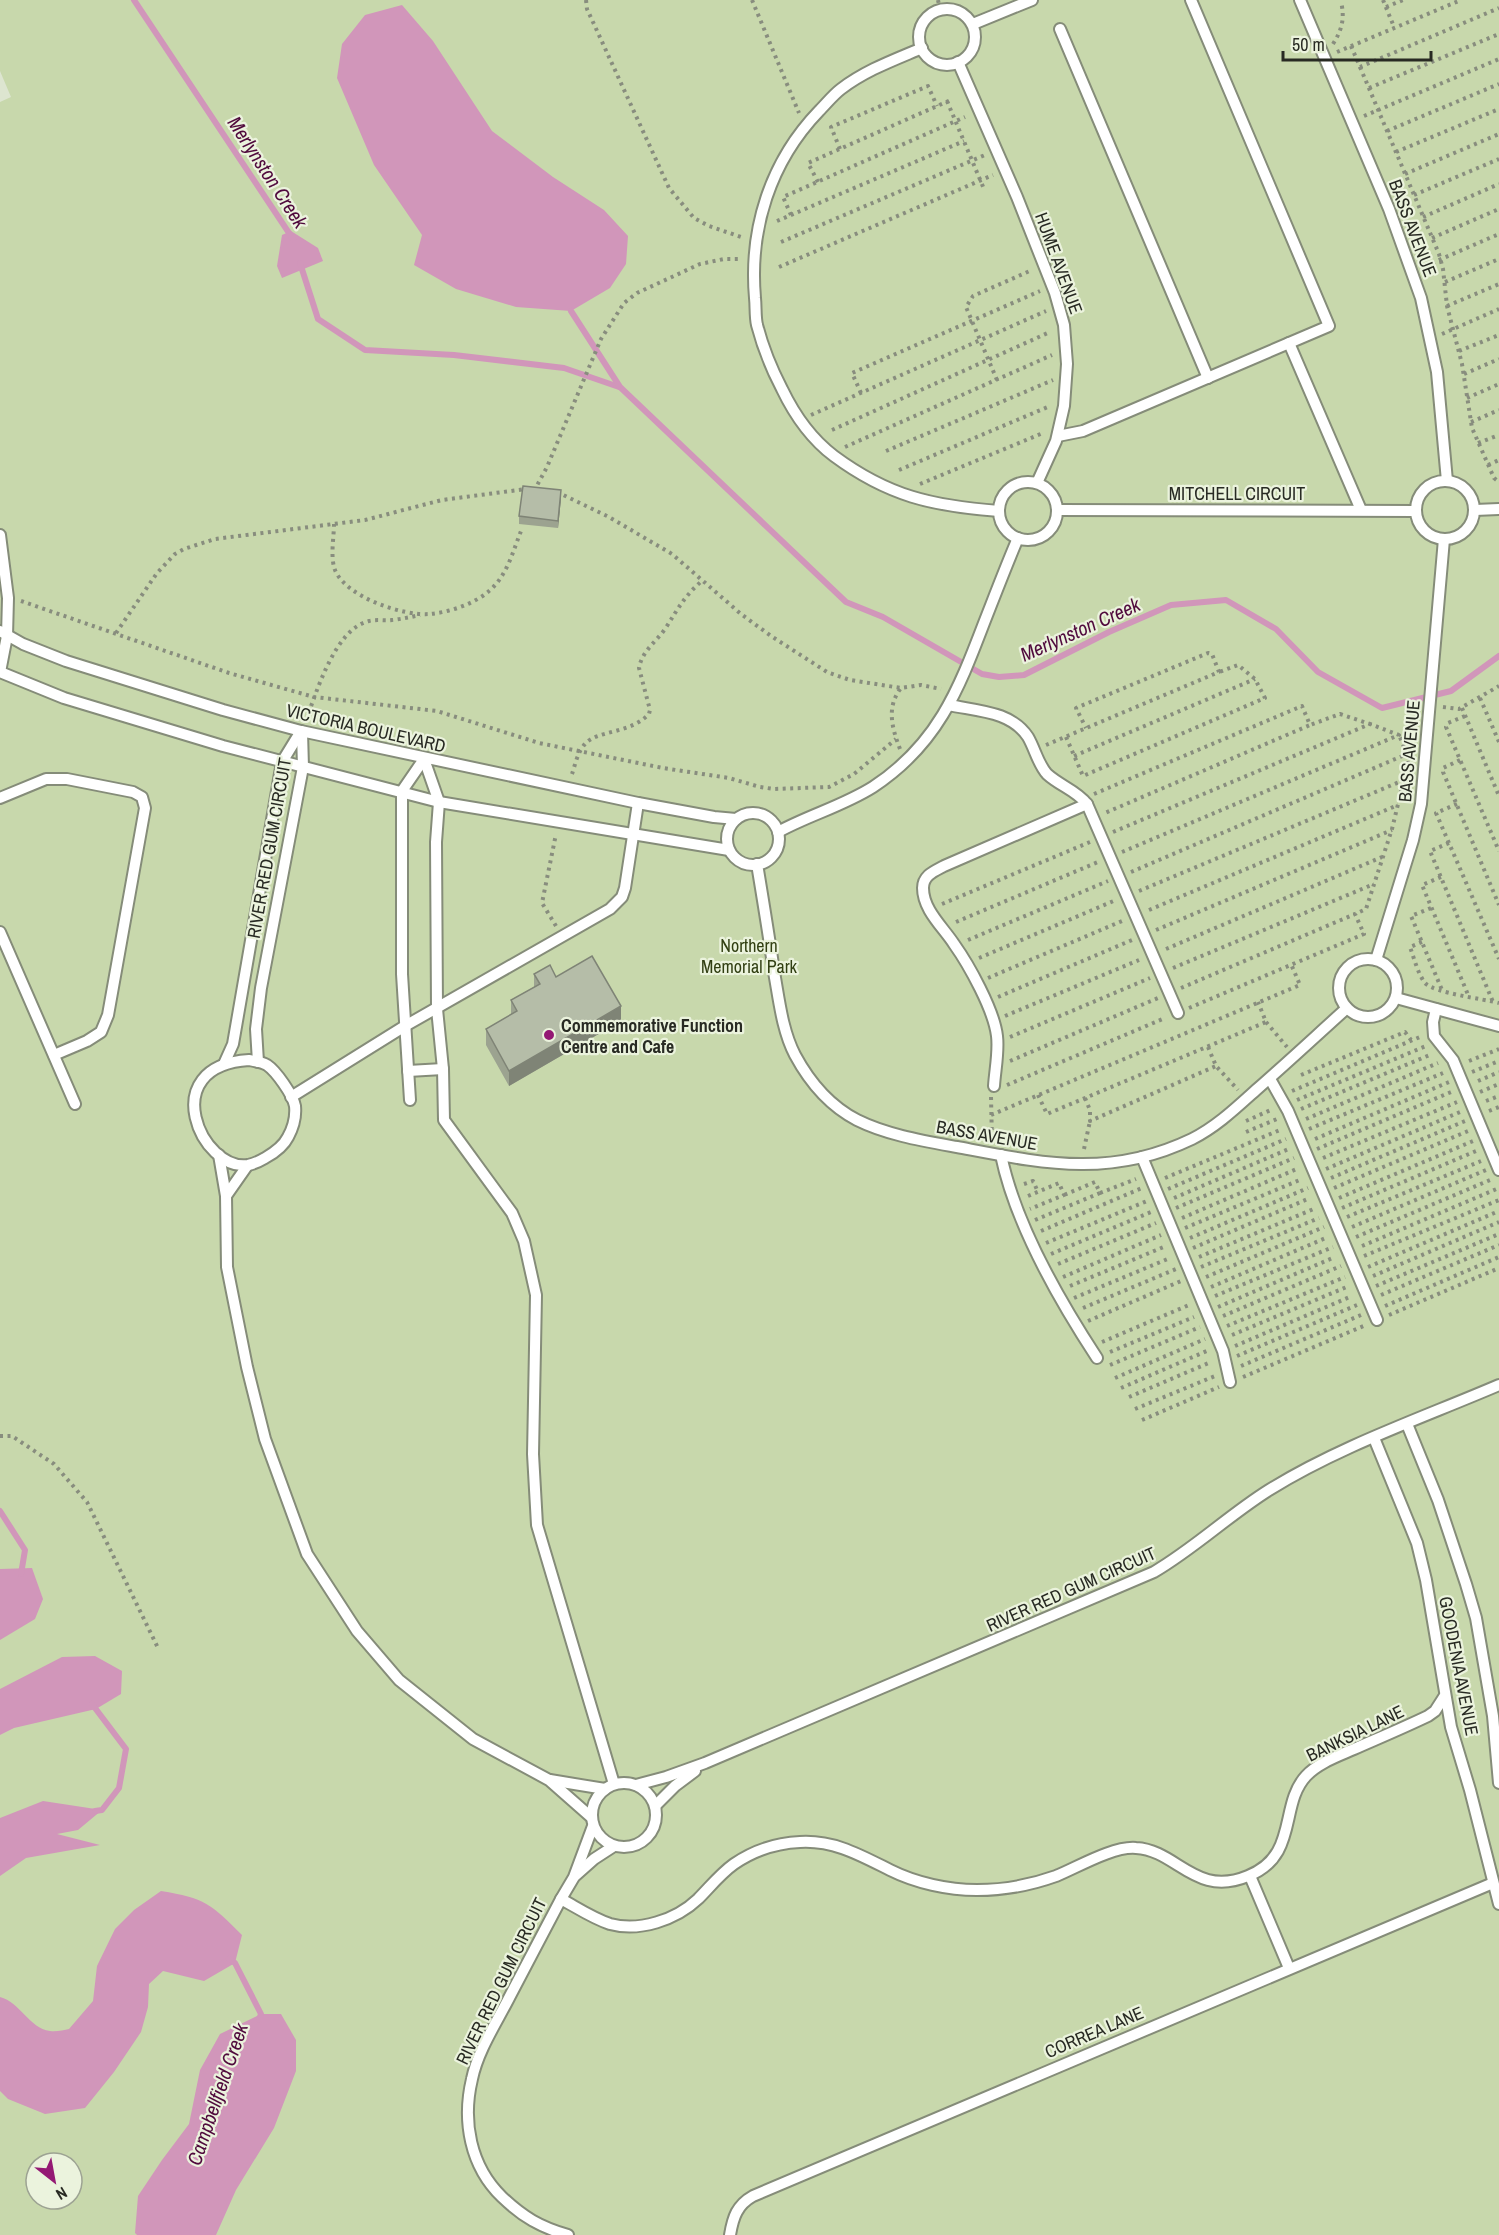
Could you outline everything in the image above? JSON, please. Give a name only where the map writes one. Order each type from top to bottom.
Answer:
[{"type":"lane","points":[[973,24],[1032,0]]},
{"type":"lane","points":[[1059,431],[1083,431],[1329,326],[1191,0]]},
{"type":"lane","name":"BASS AVENUE","points":[[1300,0],[1413,271],[1437,372],[1447,481]]},
{"type":"lane","points":[[939,5],[959,11],[973,24],[975,42],[966,57],[958,62],[941,64],[933,61],[922,48],[920,29],[924,21],[939,5]]},
{"type":"lane","points":[[1060,29],[1208,378]]},
{"type":"lane","points":[[922,48],[866,71],[839,90],[807,124],[783,158],[765,199],[758,224],[753,273],[757,323],[769,363],[804,428],[831,453],[865,476],[900,494],[924,502],[955,508],[999,511]]},
{"type":"lane","name":"HUME AVENUE","points":[[958,62],[1044,265],[1064,326],[1067,349],[1066,375],[1059,431],[1037,483]]},
{"type":"lane","points":[[1288,343],[1361,510]]},
{"type":"lane","points":[[1447,481],[1463,487],[1469,493],[1475,510],[1469,528],[1454,538],[1444,539],[1428,534],[1422,528],[1416,511],[1422,493],[1429,486],[1447,481]]},
{"type":"lane","points":[[1019,483],[1037,483],[1051,493],[1057,510],[1056,519],[1045,534],[1027,540],[1018,538],[1004,528],[999,511],[1004,494],[1010,487],[1019,483]]},
{"type":"lane","points":[[1475,510],[1499,509]]},
{"type":"lane","name":"MITCHELL CIRCUIT","points":[[1057,510],[1416,511]]},
{"type":"lane","points":[[0,535],[8,598],[0,672],[64,698],[282,762],[439,802],[729,850]]},
{"type":"lane","points":[[778,832],[847,802],[896,771],[926,740],[956,693],[1018,538]]},
{"type":"lane","name":"BASS AVENUE","points":[[1376,960],[1413,840],[1421,804],[1444,539]]},
{"type":"lane","name":"VICTORIA BOULEVARD","points":[[3,634],[66,661],[302,732],[638,803],[736,819]]},
{"type":"lane","points":[[949,705],[1000,715],[1011,720],[1020,728],[1047,773],[1085,802],[1178,1013]]},
{"type":"lane","name":"RIVER RED GUM CIRCUIT","points":[[224,1064],[233,1044],[282,762],[302,732]]},
{"type":"lane","name":"RIVER RED GUM CIRCUIT","points":[[258,1062],[256,1029],[261,988],[303,767],[302,732]]},
{"type":"lane","points":[[410,1100],[402,974],[402,791],[424,759]]},
{"type":"lane","points":[[424,759],[439,802],[436,842],[437,1009],[443,1070],[444,1120],[512,1213],[524,1241],[536,1294],[533,1454],[537,1525],[609,1786]]},
{"type":"lane","points":[[0,798],[46,779],[67,779],[133,792],[142,797],[145,808],[108,1015],[101,1032],[54,1055]]},
{"type":"lane","points":[[994,1086],[997,1043],[994,1021],[967,964],[930,909],[923,887],[928,876],[944,866],[1085,802]]},
{"type":"lane","points":[[291,1097],[405,1026],[610,909],[622,897],[638,803]]},
{"type":"lane","points":[[761,813],[769,818],[778,832],[777,849],[765,861],[758,864],[741,862],[729,850],[726,842],[727,833],[736,819],[743,814],[761,813]]},
{"type":"lane","name":"BASS AVENUE","points":[[758,864],[780,1008],[794,1054],[808,1076],[841,1110],[858,1120],[906,1136],[1049,1163],[1080,1165],[1130,1160],[1164,1151],[1193,1138],[1226,1118],[1347,1008]]},
{"type":"lane","points":[[0,932],[75,1104]]},
{"type":"lane","points":[[1376,960],[1392,970],[1398,988],[1396,998],[1383,1013],[1374,1017],[1354,1014],[1342,1000],[1340,991],[1344,973],[1358,961],[1376,960]]},
{"type":"lane","points":[[1396,998],[1499,1026]]},
{"type":"lane","points":[[1436,1009],[1458,1078],[1499,1170]]},
{"type":"lane","points":[[226,1196],[247,1166],[276,1151],[288,1138],[294,1122],[295,1105],[278,1075],[266,1064],[241,1060],[216,1067],[203,1079],[194,1094],[194,1109],[197,1124],[206,1141],[219,1155],[228,1161],[247,1166]]},
{"type":"lane","points":[[408,1071],[443,1070]]},
{"type":"lane","points":[[1269,1079],[1302,1144],[1377,1320]]},
{"type":"lane","points":[[997,1154],[1014,1203],[1040,1259],[1097,1358]]},
{"type":"lane","points":[[219,1155],[226,1196],[227,1267],[247,1368],[266,1439],[307,1554],[357,1631],[399,1680],[473,1739],[549,1780],[592,1821],[598,1835],[614,1846],[634,1846],[650,1835],[656,1816],[655,1806],[651,1797],[636,1785],[625,1782],[609,1786],[549,1780]]},
{"type":"lane","points":[[1142,1157],[1226,1356],[1226,1371],[1230,1382]]},
{"type":"lane","name":"RIVER RED GUM CIRCUIT","points":[[636,1785],[705,1763],[1154,1572],[1198,1544],[1268,1490],[1298,1473],[1499,1385]]},
{"type":"lane","name":"GOODENIA AVENUE","points":[[1407,1424],[1438,1500],[1476,1618],[1493,1716],[1499,1783]]},
{"type":"lane","name":"GOODENIA AVENUE","points":[[1374,1438],[1417,1543],[1426,1580],[1444,1697],[1499,1904]]},
{"type":"lane","name":"BANKSIA LANE","points":[[1250,1876],[1263,1868],[1284,1842],[1294,1796],[1306,1775],[1336,1757],[1428,1716],[1435,1711],[1444,1697]]},
{"type":"lane","name":"RIVER RED GUM CIRCUIT","points":[[655,1806],[675,1786],[705,1763]]},
{"type":"lane","points":[[592,1821],[592,1806],[597,1796],[609,1786]]},
{"type":"lane","name":"RIVER RED GUM CIRCUIT","points":[[568,2235],[544,2228],[518,2212],[491,2186],[476,2161],[470,2139],[468,2111],[472,2077],[484,2046],[574,1877],[592,1821]]},
{"type":"lane","points":[[561,1899],[612,1924],[644,1925],[659,1922],[688,1908],[723,1872],[750,1855],[772,1846],[800,1842],[837,1845],[909,1877],[930,1884],[971,1890],[990,1890],[1031,1883],[1134,1847],[1152,1852],[1191,1874],[1205,1879],[1221,1881],[1250,1876],[1289,1968]]},
{"type":"lane","name":"RIVER RED GUM CIRCUIT","points":[[574,1877],[594,1859],[614,1846]]},
{"type":"lane","name":"CORREA LANE","points":[[730,2235],[734,2215],[746,2200],[753,2196],[1493,1882]]},
{"type":"path","points":[[586,0],[587,9],[660,173],[677,201],[694,218],[709,226],[756,243]]},
{"type":"path","points":[[752,0],[797,110],[807,124],[831,127],[928,86],[938,106]]},
{"type":"path","points":[[1383,0],[1394,27]]},
{"type":"path","points":[[1386,7],[1403,0]]},
{"type":"path","points":[[1324,58],[1461,0]]},
{"type":"path","points":[[1324,58],[1339,35],[1343,23],[1342,1]]},
{"type":"path","points":[[1360,67],[1499,8]]},
{"type":"path","points":[[1369,88],[1499,34]]},
{"type":"path","points":[[1351,46],[1440,259],[1447,306],[1459,351],[1471,422],[1494,478],[1499,482]]},
{"type":"path","points":[[1352,121],[1499,59]]},
{"type":"path","points":[[1387,131],[1499,84]]},
{"type":"path","points":[[818,182],[808,163],[953,99]]},
{"type":"path","points":[[947,101],[984,189]]},
{"type":"path","points":[[1396,152],[1499,109]]},
{"type":"path","points":[[791,215],[783,197],[965,117]]},
{"type":"path","points":[[831,127],[840,148]]},
{"type":"path","points":[[1405,174],[1499,134]]},
{"type":"path","points":[[777,221],[964,141]]},
{"type":"path","points":[[781,242],[997,150]]},
{"type":"path","points":[[1414,195],[1499,159]]},
{"type":"path","points":[[779,267],[1005,170]]},
{"type":"path","points":[[1423,216],[1499,184]]},
{"type":"path","points":[[1432,237],[1499,209]]},
{"type":"path","points":[[1413,271],[1499,234]]},
{"type":"path","points":[[534,490],[547,467],[601,339],[624,303],[637,292],[700,264],[724,259],[755,258]]},
{"type":"path","points":[[1445,282],[1499,259]]},
{"type":"path","points":[[997,380],[966,307],[973,296],[1044,265]]},
{"type":"path","points":[[1447,306],[1499,284]]},
{"type":"path","points":[[861,393],[852,372],[1052,285]]},
{"type":"path","points":[[800,420],[1058,306]]},
{"type":"path","points":[[1431,339],[1499,309]]},
{"type":"path","points":[[832,430],[1064,326]]},
{"type":"path","points":[[1459,351],[1499,334]]},
{"type":"path","points":[[831,453],[1067,349]]},
{"type":"path","points":[[1463,374],[1499,359]]},
{"type":"path","points":[[886,451],[1066,375]]},
{"type":"path","points":[[1467,398],[1499,384]]},
{"type":"path","points":[[899,470],[1064,400]]},
{"type":"path","points":[[1471,422],[1499,410]]},
{"type":"path","points":[[919,484],[1059,431]]},
{"type":"path","points":[[1478,443],[1499,435]]},
{"type":"path","points":[[1488,465],[1499,460]]},
{"type":"path","points":[[116,633],[157,573],[175,554],[184,549],[215,539],[239,535],[381,517],[442,500],[546,489]]},
{"type":"path","points":[[555,490],[651,540],[672,554],[741,614],[827,672],[850,680],[901,688],[921,685],[956,693]]},
{"type":"path","points":[[334,524],[334,565],[345,584],[373,602],[424,614]]},
{"type":"path","points":[[302,732],[322,674],[341,643],[360,624],[371,620],[390,621],[457,608],[490,590],[506,569],[521,531]]},
{"type":"path","points":[[566,788],[584,745],[590,740],[626,729],[649,714],[650,710],[639,668],[640,662],[646,650],[665,630],[681,602],[703,580]]},
{"type":"path","points":[[8,598],[229,673],[314,697],[437,711],[520,738],[581,752],[729,778],[760,787],[823,788],[842,782],[896,739]]},
{"type":"path","points":[[1086,729],[1076,708],[1208,653],[1212,654],[1219,672]]},
{"type":"path","points":[[1034,750],[1066,736],[1086,729],[1219,672],[1238,665],[1255,679],[1266,698],[1083,776],[1066,736]]},
{"type":"path","points":[[1074,756],[1255,679]]},
{"type":"path","points":[[1430,705],[1462,708],[1499,687]]},
{"type":"path","points":[[901,688],[892,705],[892,725],[905,762]]},
{"type":"path","points":[[1480,698],[1499,742]]},
{"type":"path","points":[[1085,802],[1302,706],[1310,726]]},
{"type":"path","points":[[1462,708],[1499,796]]},
{"type":"path","points":[[997,1154],[991,1094],[994,1086],[999,1089],[1364,934],[1355,914],[1366,909],[1383,857],[1408,764],[1407,754],[1399,735],[1340,714],[1093,818]]},
{"type":"path","points":[[1465,716],[1446,725],[1499,851]]},
{"type":"path","points":[[930,909],[1370,724]]},
{"type":"path","points":[[943,928],[1399,735]]},
{"type":"path","points":[[956,945],[1407,754]]},
{"type":"path","points":[[1461,760],[1443,770],[1499,905]]},
{"type":"path","points":[[967,964],[1404,780]]},
{"type":"path","points":[[1456,804],[1437,813],[1499,959]]},
{"type":"path","points":[[976,982],[1398,805]]},
{"type":"path","points":[[558,822],[542,903],[562,936]]},
{"type":"path","points":[[985,1003],[1392,829]]},
{"type":"path","points":[[1449,843],[1430,850],[1493,1002]]},
{"type":"path","points":[[994,1021],[1383,857]]},
{"type":"path","points":[[1441,877],[1422,885],[1469,997]]},
{"type":"path","points":[[997,1043],[1374,883]]},
{"type":"path","points":[[1431,908],[1412,916],[1442,990]]},
{"type":"path","points":[[1422,942],[1410,947],[1424,981],[1428,985],[1499,1003]]},
{"type":"path","points":[[992,1114],[1300,984],[1292,964]]},
{"type":"path","points":[[1258,1002],[1266,1022],[1294,1056]]},
{"type":"path","points":[[1038,1095],[1047,1114],[1266,1022]]},
{"type":"path","points":[[1301,1075],[1405,1032],[1411,1040],[1458,1078],[1499,1107]]},
{"type":"path","points":[[1302,1144],[1411,1040]]},
{"type":"path","points":[[1208,1047],[1216,1066],[1246,1099]]},
{"type":"path","points":[[1056,1286],[1167,1215],[1302,1144],[1458,1078],[1499,1049]]},
{"type":"path","points":[[1046,1269],[1167,1215],[1302,1144],[1499,1061]]},
{"type":"path","points":[[1090,1121],[1216,1066]]},
{"type":"path","points":[[1056,1286],[1167,1215],[1302,1144],[1458,1078],[1499,1072]]},
{"type":"path","points":[[1035,1248],[1167,1215],[1302,1144],[1458,1078]]},
{"type":"path","points":[[1029,1236],[1167,1215],[1302,1144],[1458,1078]]},
{"type":"path","points":[[1024,1225],[1100,1193],[1167,1215],[1302,1144],[1458,1078]]},
{"type":"path","points":[[1246,1132],[1302,1144],[1458,1078]]},
{"type":"path","points":[[1246,1121],[1302,1144],[1458,1078]]},
{"type":"path","points":[[1040,1259],[1167,1215],[1302,1144],[1458,1078],[1499,1084]]},
{"type":"path","points":[[1065,1303],[1167,1215],[1302,1144],[1458,1078],[1499,1096]]},
{"type":"path","points":[[1080,1165],[1090,1121],[1090,1110],[1085,1098]]},
{"type":"path","points":[[1019,1214],[1095,1182],[1100,1193]]},
{"type":"path","points":[[1014,1203],[1059,1183],[1064,1195]]},
{"type":"path","points":[[1071,1313],[1187,1264]]},
{"type":"path","points":[[1078,1326],[1192,1276]]},
{"type":"path","points":[[1090,1347],[1202,1300]]},
{"type":"path","points":[[1097,1358],[1207,1311]]},
{"type":"path","points":[[1106,1367],[1212,1323]]},
{"type":"path","points":[[1115,1378],[1216,1334]]},
{"type":"path","points":[[1121,1388],[1221,1345]]},
{"type":"path","points":[[1129,1397],[1226,1356]]},
{"type":"path","points":[[1136,1409],[1226,1371]]},
{"type":"path","points":[[1142,1420],[1230,1382]]},
{"type":"path","points":[[0,1436],[12,1436],[54,1464],[87,1502],[159,1650]]},
{"type":"green space","name":"Northern Memorial Park","points":[[0,0],[1499,0],[1499,2235],[0,2235],[0,102],[11,97],[0,71]]},
{"type":"water","points":[[402,5],[433,41],[492,131],[553,177],[604,210],[628,236],[626,264],[610,288],[571,311],[516,307],[456,289],[414,265],[422,235],[374,165],[337,78],[342,44],[365,15]]},
{"type":"water","points":[[291,231],[318,248],[323,261],[282,278],[277,266],[282,235]]},
{"type":"water","points":[[32,1568],[43,1599],[35,1619],[0,1640],[0,1569]]},
{"type":"water","points":[[95,1656],[122,1671],[121,1694],[96,1709],[14,1728],[0,1735],[0,1689],[62,1657]]},
{"type":"water","points":[[43,1801],[102,1810],[78,1830],[57,1834],[100,1845],[26,1858],[0,1876],[0,1818]]},
{"type":"water","points":[[161,1891],[198,1900],[214,1909],[231,1924],[242,1935],[235,1963],[204,1981],[163,1971],[149,1984],[148,2007],[141,2032],[114,2072],[85,2108],[45,2114],[8,2099],[0,2091],[0,1997],[13,2004],[43,2029],[60,2031],[69,2029],[93,2001],[97,1966],[115,1929],[134,1910]]},
{"type":"water","points":[[261,2014],[281,2014],[296,2040],[296,2071],[274,2128],[236,2190],[216,2235],[137,2235],[135,2233],[138,2196],[189,2124],[200,2070],[220,2034]]},
{"type":"building","points":[[523,486],[561,490],[558,521],[519,516]]},
{"type":"building","name":"Commemorative Function Centre and Cafe","points":[[592,956],[621,1006],[509,1071],[486,1029],[517,1011],[511,1000],[540,984],[534,974],[550,965],[556,977]]},
{"type":"waterway","name":"Merlynston Creek","points":[[134,0],[293,239]]},
{"type":"waterway","name":"Merlynston Creek","points":[[300,263],[318,319],[365,350],[454,355],[564,368],[619,387]]},
{"type":"waterway","name":"Merlynston Creek","points":[[571,311],[620,387],[846,602],[883,617],[982,674],[999,677],[1024,675],[1109,632],[1171,605],[1226,600],[1276,629],[1318,672],[1382,708],[1451,691],[1499,656]]},
{"type":"waterway","name":"Campbellfield Creek","points":[[0,1511],[25,1550],[21,1574]]},
{"type":"waterway","name":"Campbellfield Creek","points":[[92,1704],[126,1749],[119,1788],[102,1810],[95,1811]]},
{"type":"waterway","name":"Campbellfield Creek","points":[[229,1959],[235,1963],[261,2014],[259,2020]]},
{"type":"place","name":"Commemorative Function Centre and Cafe","points":[[549,1035]]}]
